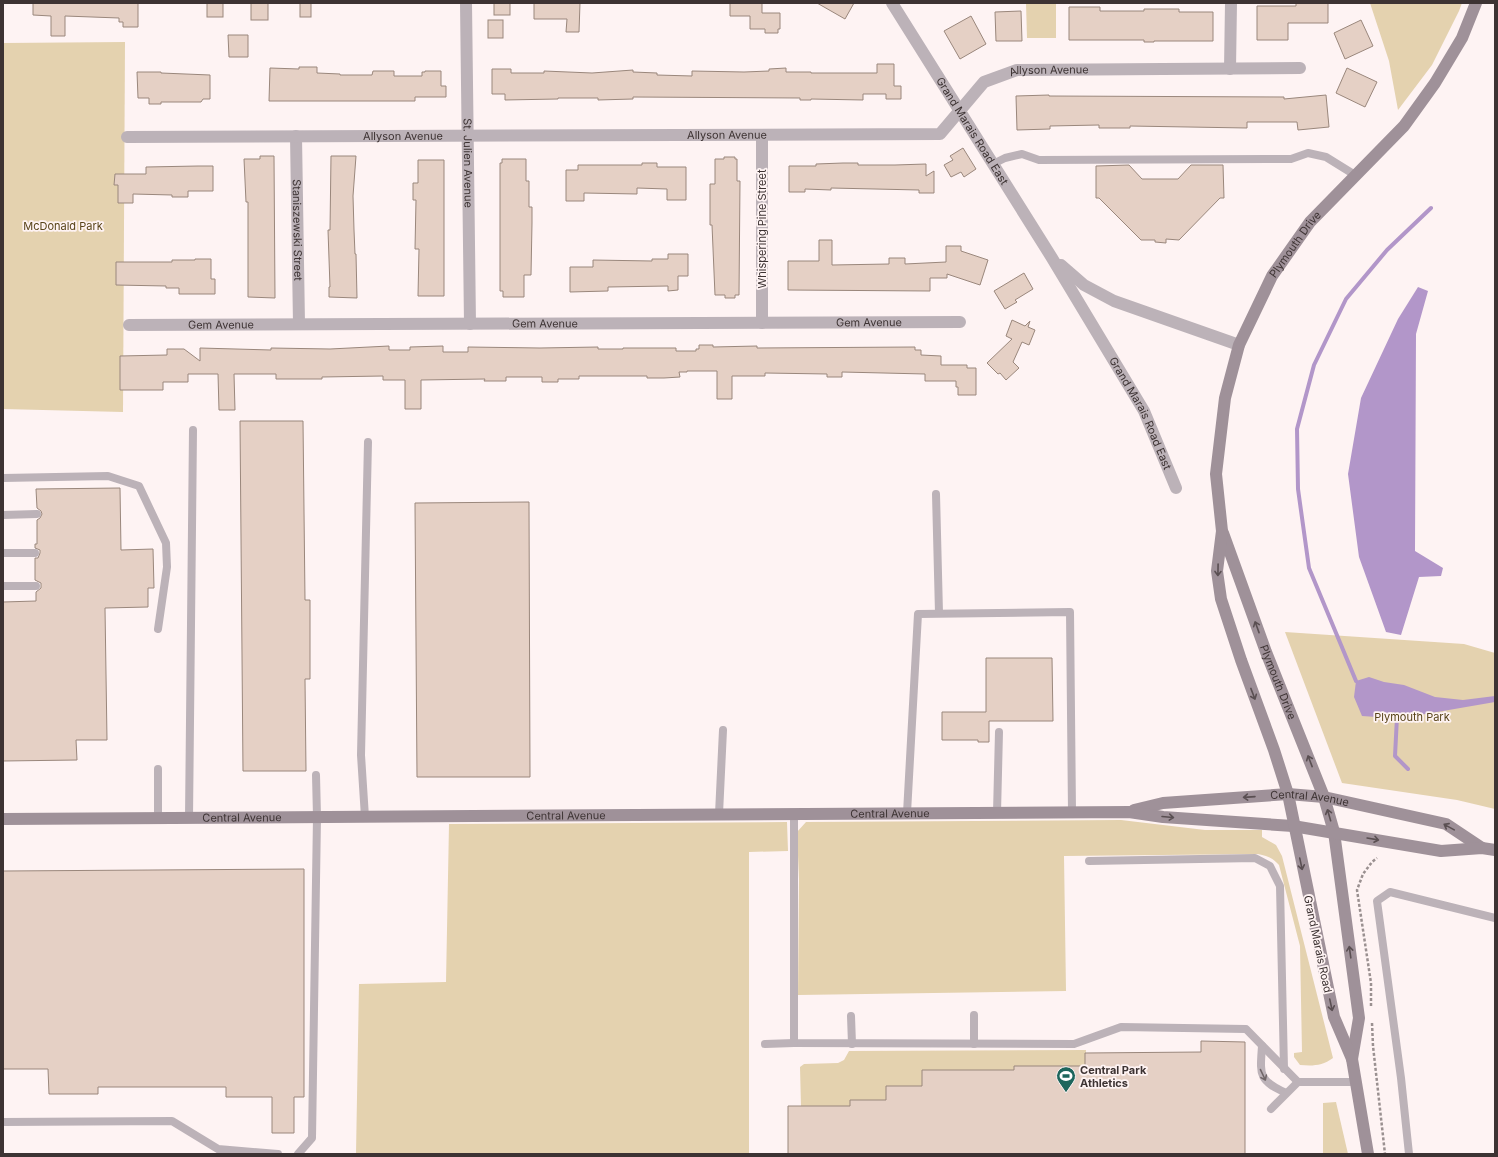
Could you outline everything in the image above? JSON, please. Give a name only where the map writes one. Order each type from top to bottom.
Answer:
[{"type":"street","name":"St. Julien Avenue","points":[[466,3],[470,324]]},
{"type":"street","name":"Grand Marais Road East","points":[[892,3],[1052,258],[1144,411],[1176,488]]},
{"type":"street","points":[[1230,69],[1231,3]]},
{"type":"street","name":"Plymouth Drive","points":[[1294,826],[1288,794],[1274,750],[1241,660],[1221,599],[1217,571],[1222,531],[1216,474],[1225,398],[1239,345],[1272,276],[1310,222],[1404,126],[1436,83],[1462,38],[1476,3]]},
{"type":"street","name":"Allyson Avenue","points":[[127,136],[940,134],[984,82],[1017,70],[1300,68]]},
{"type":"street","name":"Whispering Pine Street","points":[[762,135],[762,323]]},
{"type":"street","name":"Staniszewski Street","points":[[296,136],[299,324]]},
{"type":"street","name":"Grand Marais Road East","points":[[1052,258],[1084,285],[1114,301],[1239,345]]},
{"type":"street","name":"Gem Avenue","points":[[129,325],[960,322]]},
{"type":"street","name":"Plymouth Drive","points":[[1222,531],[1266,652],[1324,797],[1334,832]]},
{"type":"street","name":"Central Avenue","points":[[1129,812],[1163,803],[1288,794],[1324,797],[1446,824],[1482,848]]},
{"type":"street","name":"Central Avenue","points":[[3,819],[1129,812],[1162,817],[1294,826],[1441,851],[1482,848],[1495,850]]},
{"type":"street","name":"Grand Marais Road","points":[[1294,826],[1334,1017],[1352,1059],[1368,1154]]},
{"type":"street","name":"Grand Marais Road","points":[[1334,832],[1359,1018],[1352,1059]]},
{"type":"lane","points":[[993,164],[1005,158],[1022,154],[1039,160],[1268,160],[1291,159],[1308,153],[1326,157],[1355,175]]},
{"type":"lane","points":[[189,818],[193,430]]},
{"type":"lane","points":[[365,817],[361,756],[368,442]]},
{"type":"lane","points":[[3,478],[108,476],[139,486],[166,543],[167,567],[158,629]]},
{"type":"lane","points":[[936,494],[939,613]]},
{"type":"lane","points":[[3,515],[37,514]]},
{"type":"lane","points":[[3,553],[35,553]]},
{"type":"lane","points":[[3,586],[36,586]]},
{"type":"lane","points":[[907,813],[918,614],[1070,612],[1072,812]]},
{"type":"lane","points":[[719,814],[723,730]]},
{"type":"lane","points":[[998,813],[999,732]]},
{"type":"lane","points":[[158,769],[158,818]]},
{"type":"lane","points":[[298,1154],[312,1138],[317,817],[316,775]]},
{"type":"lane","points":[[794,814],[794,1043]]},
{"type":"lane","points":[[1089,861],[1255,858],[1270,866],[1280,886],[1284,1069]]},
{"type":"lane","points":[[1409,1154],[1401,1078],[1377,901],[1390,892],[1495,918]]},
{"type":"lane","points":[[974,1015],[974,1044]]},
{"type":"lane","points":[[851,1016],[852,1044]]},
{"type":"lane","points":[[765,1044],[1074,1044],[1121,1027],[1246,1030],[1298,1082]]},
{"type":"lane","points":[[1262,1046],[1260,1070],[1265,1080],[1271,1086],[1286,1093]]},
{"type":"lane","points":[[1271,1109],[1298,1082],[1357,1082]]},
{"type":"lane","points":[[3,1122],[172,1121],[218,1152],[278,1154]]},
{"type":"green space","points":[[1026,3],[1056,3],[1056,38],[1027,38]]},
{"type":"green space","points":[[1370,3],[1462,3],[1432,65],[1398,110],[1389,61]]},
{"type":"green space","name":"McDonald Park","points":[[125,42],[123,412],[3,409],[3,43]]},
{"type":"green space","name":"Plymouth Park","points":[[1285,632],[1464,644],[1495,653],[1495,809],[1457,800],[1342,783]]},
{"type":"green space","points":[[1121,820],[1205,830],[1262,830],[1262,837],[1276,845],[1282,856],[1333,1058],[1317,1065],[1300,1065],[1294,1057],[1294,1053],[1302,1052],[1300,946],[1279,865],[1270,858],[1258,854],[1064,856],[1066,991],[798,995],[799,879],[797,832],[806,822]]},
{"type":"green space","points":[[787,822],[788,851],[749,852],[749,1154],[356,1154],[359,984],[446,982],[449,824]]},
{"type":"green space","points":[[1086,1050],[1085,1066],[1014,1066],[1014,1075],[922,1071],[922,1086],[887,1086],[886,1100],[850,1100],[850,1106],[801,1106],[800,1067],[804,1064],[838,1063],[844,1060],[849,1051]]},
{"type":"green space","points":[[1336,1102],[1348,1154],[1323,1154],[1323,1103]]},
{"type":"shaded area","points":[[1418,287],[1428,291],[1416,334],[1415,551],[1443,568],[1441,576],[1419,577],[1401,635],[1386,632],[1359,557],[1348,474],[1361,398],[1398,319]]},
{"type":"shaded area","points":[[1369,677],[1384,682],[1404,685],[1435,697],[1463,700],[1495,696],[1495,702],[1414,716],[1391,718],[1362,716],[1354,697],[1356,681]]},
{"type":"building","points":[[33,3],[138,3],[138,27],[123,27],[123,22],[119,22],[119,18],[65,16],[65,36],[51,36],[51,16],[33,15]]},
{"type":"building","points":[[207,3],[223,3],[223,17],[207,17]]},
{"type":"building","points":[[251,3],[268,3],[268,20],[251,20]]},
{"type":"building","points":[[300,3],[311,3],[311,17],[300,17]]},
{"type":"building","points":[[494,3],[510,3],[510,15],[494,15]]},
{"type":"building","points":[[534,3],[580,3],[579,32],[566,32],[567,19],[534,19]]},
{"type":"building","points":[[730,3],[762,3],[762,13],[780,13],[780,29],[778,29],[778,33],[765,33],[765,29],[750,29],[750,16],[730,16]]},
{"type":"building","points":[[817,3],[854,3],[845,19]]},
{"type":"building","points":[[1296,3],[1328,3],[1328,23],[1288,23],[1288,40],[1257,40],[1257,6],[1296,6]]},
{"type":"building","points":[[1069,7],[1100,7],[1100,11],[1179,9],[1179,12],[1213,12],[1213,41],[1144,42],[1144,40],[1069,40]]},
{"type":"building","points":[[1021,11],[1022,41],[996,41],[995,12]]},
{"type":"building","points":[[971,16],[986,44],[960,59],[944,31]]},
{"type":"building","points":[[488,20],[503,20],[503,38],[488,38]]},
{"type":"building","points":[[1361,20],[1373,46],[1345,59],[1334,33]]},
{"type":"building","points":[[228,35],[248,35],[248,57],[229,57]]},
{"type":"building","points":[[877,64],[894,64],[894,86],[901,86],[901,99],[886,99],[886,94],[863,94],[863,100],[633,97],[633,99],[598,100],[598,98],[558,98],[505,100],[505,94],[492,94],[492,69],[511,69],[511,73],[544,73],[544,71],[592,73],[633,70],[633,72],[657,73],[657,75],[692,76],[692,71],[744,72],[769,71],[769,69],[786,68],[786,72],[877,73]]},
{"type":"building","points":[[299,67],[317,67],[317,73],[340,75],[372,75],[373,71],[394,71],[394,76],[422,76],[422,72],[425,71],[441,71],[441,86],[446,86],[446,97],[415,97],[415,101],[269,101],[270,68],[299,69]]},
{"type":"building","points":[[1347,68],[1377,82],[1365,107],[1336,93]]},
{"type":"building","points":[[137,72],[210,75],[210,99],[203,99],[201,102],[161,102],[161,104],[149,104],[149,98],[138,98]]},
{"type":"building","points":[[1326,95],[1329,127],[1298,130],[1297,122],[1247,122],[1247,128],[1130,126],[1130,128],[1099,128],[1099,125],[1050,126],[1050,129],[1017,130],[1016,96],[1284,97],[1284,99]]},
{"type":"building","points":[[963,148],[976,169],[964,177],[961,172],[951,177],[944,165],[953,160],[950,156]]},
{"type":"building","points":[[260,156],[274,156],[275,298],[248,297],[248,202],[246,202],[244,159],[260,159]]},
{"type":"building","points":[[331,156],[356,156],[353,196],[357,298],[329,297],[328,230],[330,230]]},
{"type":"building","points":[[724,157],[735,157],[735,159],[737,159],[737,181],[740,181],[739,295],[735,295],[735,298],[725,298],[725,295],[715,295],[712,225],[710,225],[710,184],[715,184],[715,159],[724,159]]},
{"type":"building","points":[[502,159],[526,159],[526,181],[529,181],[529,207],[532,207],[532,223],[531,275],[524,275],[524,297],[503,297],[503,291],[500,291],[500,163],[502,163]]},
{"type":"building","points":[[418,160],[444,160],[444,296],[418,296],[419,249],[415,249],[416,200],[413,200],[413,183],[418,183]]},
{"type":"building","points":[[642,163],[657,163],[657,167],[686,167],[686,200],[667,200],[667,189],[637,188],[637,194],[584,193],[584,201],[566,201],[566,170],[578,170],[578,165],[642,165]]},
{"type":"building","points":[[858,163],[858,165],[926,164],[926,176],[934,171],[934,193],[919,193],[919,190],[831,188],[831,190],[805,189],[805,192],[789,192],[789,166],[816,166],[816,164]]},
{"type":"building","points":[[1129,165],[1142,179],[1178,179],[1191,165],[1223,165],[1224,198],[1220,198],[1179,240],[1166,239],[1166,243],[1155,242],[1155,240],[1141,240],[1099,198],[1096,198],[1096,166]]},
{"type":"building","points":[[213,166],[213,191],[188,191],[188,197],[133,194],[133,203],[118,203],[118,185],[114,185],[115,174],[146,174],[146,167]]},
{"type":"building","points":[[819,240],[832,240],[832,265],[889,264],[889,258],[905,258],[905,264],[946,262],[946,246],[961,246],[961,251],[988,260],[980,285],[947,274],[947,278],[930,278],[930,291],[788,290],[788,261],[819,261]]},
{"type":"building","points":[[668,254],[688,254],[688,276],[678,276],[678,290],[668,291],[668,286],[608,287],[608,291],[570,292],[570,267],[593,267],[593,260],[652,261],[652,259],[668,259]]},
{"type":"building","points":[[211,259],[211,279],[215,279],[215,294],[179,294],[179,288],[166,288],[166,286],[116,285],[116,262],[172,262],[172,260]]},
{"type":"building","points":[[1024,273],[1033,289],[1015,300],[1017,302],[1005,309],[994,291]]},
{"type":"building","points":[[1012,320],[1025,326],[1030,321],[1028,327],[1035,330],[1029,345],[1022,342],[1013,362],[1019,368],[1006,380],[1000,373],[998,374],[987,363],[1012,339],[1006,336]]},
{"type":"building","points":[[699,345],[713,345],[713,347],[757,346],[757,348],[915,347],[915,350],[921,350],[921,355],[941,356],[941,365],[967,365],[967,368],[976,368],[976,395],[958,395],[956,381],[925,381],[925,374],[842,372],[842,377],[827,377],[827,374],[765,373],[765,376],[732,376],[732,399],[717,399],[717,371],[679,372],[680,377],[664,378],[647,378],[647,376],[579,376],[579,379],[558,379],[558,382],[542,382],[542,377],[506,377],[506,381],[484,381],[485,379],[421,380],[421,409],[405,409],[405,380],[383,380],[383,376],[322,377],[322,379],[276,379],[276,374],[234,374],[235,410],[219,410],[218,374],[188,374],[188,382],[163,382],[163,390],[120,390],[120,356],[167,355],[167,349],[184,349],[200,361],[200,348],[271,350],[271,348],[330,349],[389,346],[389,350],[410,350],[410,347],[443,346],[443,352],[468,352],[468,347],[598,347],[598,349],[676,348],[676,351],[696,351],[696,349],[699,349]]},
{"type":"building","points":[[240,421],[303,421],[305,600],[310,600],[310,679],[305,679],[306,771],[243,771]]},
{"type":"building","points":[[120,488],[121,550],[153,549],[154,588],[148,588],[148,607],[105,608],[107,740],[76,740],[77,760],[3,761],[3,602],[36,601],[36,592],[41,588],[41,583],[35,580],[35,558],[38,558],[40,553],[40,550],[35,548],[35,544],[37,544],[37,520],[42,514],[37,508],[36,489]]},
{"type":"building","points":[[529,502],[530,777],[417,777],[415,503]]},
{"type":"building","points":[[986,658],[1052,658],[1053,721],[989,721],[989,742],[978,742],[978,740],[942,740],[942,712],[986,712]]},
{"type":"building","points":[[304,869],[304,1097],[294,1097],[294,1133],[272,1133],[272,1097],[226,1097],[226,1087],[98,1087],[98,1094],[49,1094],[48,1069],[3,1069],[3,871]]},
{"type":"building","name":"Central Park Athletics","points":[[1201,1041],[1245,1042],[1245,1154],[788,1154],[788,1106],[850,1106],[850,1100],[886,1100],[886,1086],[922,1086],[922,1070],[1014,1070],[1014,1066],[1085,1066],[1085,1053],[1201,1052]]},
{"type":"waterway","points":[[1356,681],[1309,568],[1298,489],[1297,429],[1314,365],[1346,299],[1387,250],[1431,208]]},
{"type":"waterway","points":[[1397,717],[1395,756],[1408,769]]},
{"type":"place","name":"Central Park Athletics","points":[[1066,1093]]}]
